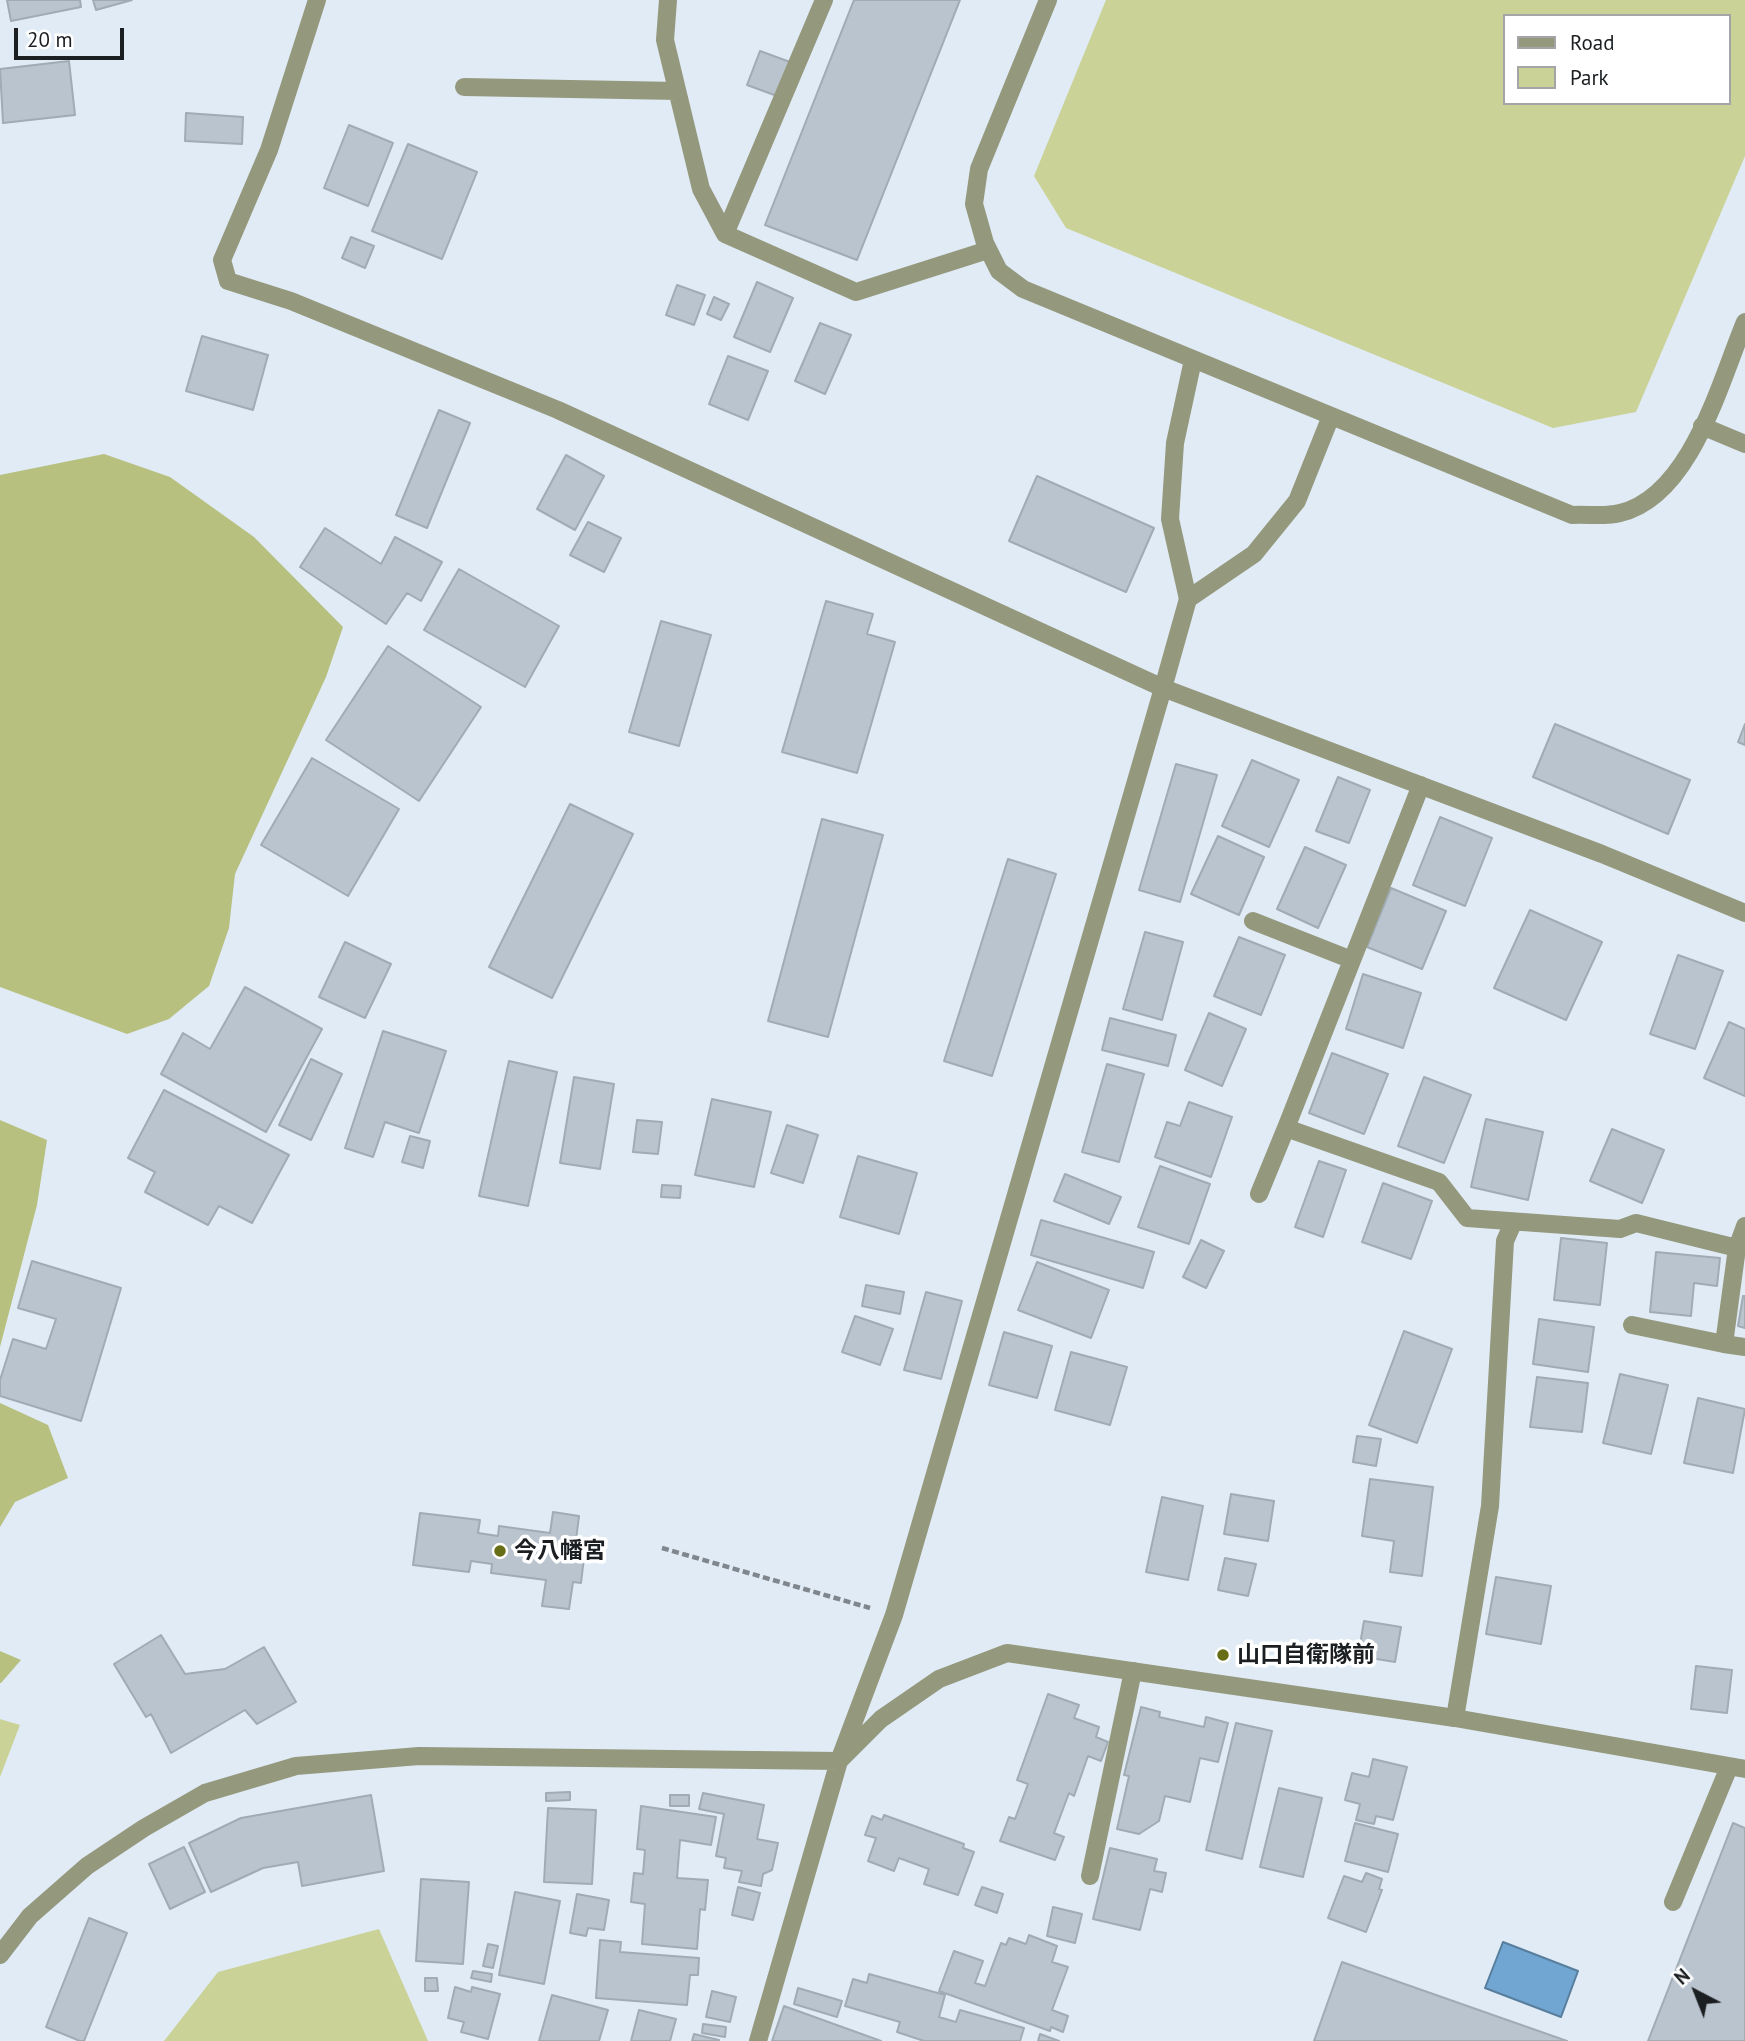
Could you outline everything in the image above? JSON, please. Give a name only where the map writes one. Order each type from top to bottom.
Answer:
[{"type":"street","points":[[317,0],[268,150],[222,260],[228,281],[291,300],[558,411],[1163,688],[1602,854],[1745,913]]},
{"type":"street","points":[[668,0],[665,40],[677,91],[701,189],[725,234],[856,292],[988,250]]},
{"type":"street","points":[[725,234],[824,0]]},
{"type":"street","points":[[1048,0],[979,169],[974,204],[988,250],[999,271],[1023,289],[1572,515],[1620,513],[1660,493],[1692,451],[1745,322]]},
{"type":"street","points":[[464,87],[677,91]]},
{"type":"street","points":[[758,2041],[839,1761],[894,1615],[1188,599],[1170,519],[1175,443],[1192,360]]},
{"type":"street","points":[[1188,599],[1254,554],[1297,501],[1331,416]]},
{"type":"street","points":[[1702,426],[1745,444]]},
{"type":"street","points":[[1259,1194],[1420,785]]},
{"type":"street","points":[[1253,921],[1352,960]]},
{"type":"street","points":[[1286,1128],[1439,1182],[1467,1218],[1620,1229],[1636,1223],[1737,1248]]},
{"type":"street","points":[[1455,1718],[1490,1506],[1505,1241],[1513,1223]]},
{"type":"street","points":[[1724,1344],[1737,1248],[1745,1226]]},
{"type":"street","points":[[1632,1325],[1745,1347]]},
{"type":"street","points":[[0,1955],[30,1916],[87,1866],[144,1828],[205,1793],[296,1766],[419,1756],[839,1761],[881,1719],[939,1679],[1007,1653],[1455,1718],[1737,1768],[1673,1902]]},
{"type":"street","points":[[1090,1876],[1133,1671]]},
{"type":"path","points":[[662,1548],[894,1615]]},
{"type":"green space","points":[[1106,0],[1745,0],[1745,156],[1636,412],[1553,428],[1066,228],[1034,176]]},
{"type":"green space","points":[[104,454],[170,477],[254,537],[343,627],[326,677],[235,874],[229,928],[209,986],[169,1019],[127,1034],[0,987],[0,475]]},
{"type":"green space","points":[[0,1120],[47,1140],[37,1205],[0,1347]]},
{"type":"green space","points":[[0,1403],[48,1425],[68,1478],[15,1502],[0,1527]]},
{"type":"green space","points":[[0,1651],[21,1660],[1,1683],[0,1683]]},
{"type":"green space","points":[[0,1719],[20,1725],[0,1777]]},
{"type":"green space","points":[[379,1929],[428,2041],[164,2041],[218,1972]]},
{"type":"water","points":[[1503,1942],[1578,1971],[1561,2017],[1485,1988]]},
{"type":"building","points":[[7,0],[80,0],[81,7],[11,21]]},
{"type":"building","points":[[93,0],[132,0],[96,10]]},
{"type":"building","points":[[854,0],[960,0],[857,260],[765,225]]},
{"type":"building","points":[[760,51],[790,62],[777,96],[747,85]]},
{"type":"building","points":[[69,61],[75,115],[3,123],[0,69]]},
{"type":"building","points":[[186,113],[243,117],[242,144],[185,141]]},
{"type":"building","points":[[349,125],[393,143],[368,206],[324,188]]},
{"type":"building","points":[[408,144],[477,172],[442,259],[372,231]]},
{"type":"building","points":[[351,237],[374,246],[365,268],[342,258]]},
{"type":"building","points":[[757,282],[793,298],[770,352],[734,337]]},
{"type":"building","points":[[677,285],[705,295],[694,325],[666,315]]},
{"type":"building","points":[[714,297],[729,304],[721,320],[707,314]]},
{"type":"building","points":[[820,323],[851,335],[825,394],[795,381]]},
{"type":"building","points":[[202,336],[268,355],[253,410],[186,391]]},
{"type":"building","points":[[728,356],[768,371],[748,420],[709,404]]},
{"type":"building","points":[[439,410],[470,423],[427,528],[396,515]]},
{"type":"building","points":[[566,455],[604,476],[575,530],[537,509]]},
{"type":"building","points":[[1037,476],[1154,528],[1126,592],[1009,541]]},
{"type":"building","points":[[588,522],[621,538],[604,572],[570,555]]},
{"type":"building","points":[[325,528],[381,564],[395,537],[442,562],[421,601],[407,593],[386,624],[300,567]]},
{"type":"building","points":[[459,569],[559,626],[525,687],[424,630]]},
{"type":"building","points":[[826,601],[873,614],[867,634],[895,642],[857,773],[782,752]]},
{"type":"building","points":[[661,621],[711,635],[679,746],[629,732]]},
{"type":"building","points":[[388,646],[481,707],[419,801],[326,740]]},
{"type":"building","points":[[1555,724],[1690,780],[1668,834],[1533,777]]},
{"type":"building","points":[[1745,724],[1745,745],[1738,742]]},
{"type":"building","points":[[312,758],[399,809],[348,896],[261,845]]},
{"type":"building","points":[[1252,760],[1299,780],[1269,847],[1222,826]]},
{"type":"building","points":[[1176,764],[1217,775],[1180,902],[1139,890]]},
{"type":"building","points":[[1338,777],[1370,790],[1349,843],[1316,831]]},
{"type":"building","points":[[570,804],[633,834],[552,998],[489,967]]},
{"type":"building","points":[[1440,817],[1492,838],[1465,906],[1413,885]]},
{"type":"building","points":[[822,819],[883,835],[828,1037],[768,1021]]},
{"type":"building","points":[[1218,836],[1264,857],[1239,915],[1191,894]]},
{"type":"building","points":[[1305,847],[1346,865],[1318,928],[1277,909]]},
{"type":"building","points":[[1008,859],[1056,874],[992,1076],[944,1061]]},
{"type":"building","points":[[1391,888],[1446,911],[1422,969],[1367,947]]},
{"type":"building","points":[[1530,910],[1602,942],[1566,1020],[1494,988]]},
{"type":"building","points":[[1145,932],[1183,942],[1162,1020],[1123,1009]]},
{"type":"building","points":[[1239,937],[1285,955],[1261,1015],[1214,996]]},
{"type":"building","points":[[345,942],[391,964],[365,1018],[319,997]]},
{"type":"building","points":[[1678,955],[1723,971],[1695,1049],[1650,1034]]},
{"type":"building","points":[[1363,974],[1421,993],[1403,1048],[1346,1029]]},
{"type":"building","points":[[245,987],[322,1029],[266,1132],[161,1074],[183,1033],[210,1049]]},
{"type":"building","points":[[1209,1013],[1246,1029],[1222,1086],[1185,1070]]},
{"type":"building","points":[[1110,1018],[1176,1035],[1168,1066],[1102,1050]]},
{"type":"building","points":[[1729,1022],[1745,1029],[1745,1096],[1704,1078]]},
{"type":"building","points":[[383,1031],[446,1051],[419,1133],[385,1122],[373,1157],[345,1148]]},
{"type":"building","points":[[1332,1053],[1388,1074],[1364,1134],[1309,1113]]},
{"type":"building","points":[[311,1059],[342,1074],[311,1140],[279,1125]]},
{"type":"building","points":[[509,1061],[557,1072],[528,1206],[479,1196]]},
{"type":"building","points":[[1107,1064],[1144,1074],[1119,1162],[1082,1152]]},
{"type":"building","points":[[574,1077],[614,1084],[600,1169],[560,1163]]},
{"type":"building","points":[[1424,1077],[1471,1095],[1444,1163],[1398,1146]]},
{"type":"building","points":[[164,1090],[289,1155],[252,1223],[219,1206],[208,1225],[145,1192],[155,1172],[128,1158]]},
{"type":"building","points":[[712,1099],[771,1112],[754,1187],[695,1175]]},
{"type":"building","points":[[1189,1102],[1232,1117],[1211,1177],[1155,1157],[1167,1122],[1180,1126]]},
{"type":"building","points":[[1486,1119],[1543,1132],[1528,1200],[1471,1187]]},
{"type":"building","points":[[637,1120],[662,1122],[658,1154],[633,1152]]},
{"type":"building","points":[[787,1125],[818,1135],[803,1183],[771,1173]]},
{"type":"building","points":[[1612,1129],[1664,1150],[1642,1203],[1590,1181]]},
{"type":"building","points":[[410,1136],[430,1141],[423,1168],[402,1162]]},
{"type":"building","points":[[858,1156],[917,1173],[899,1234],[840,1217]]},
{"type":"building","points":[[1319,1161],[1346,1170],[1323,1237],[1295,1227]]},
{"type":"building","points":[[1160,1166],[1210,1184],[1189,1244],[1138,1227]]},
{"type":"building","points":[[1065,1174],[1121,1197],[1109,1224],[1054,1201]]},
{"type":"building","points":[[1383,1183],[1432,1201],[1411,1259],[1362,1242]]},
{"type":"building","points":[[662,1185],[681,1186],[680,1198],[661,1197]]},
{"type":"building","points":[[1041,1220],[1154,1252],[1143,1288],[1031,1255]]},
{"type":"building","points":[[1561,1238],[1607,1243],[1600,1305],[1554,1300]]},
{"type":"building","points":[[1201,1240],[1224,1251],[1206,1288],[1183,1277]]},
{"type":"building","points":[[1656,1252],[1720,1258],[1717,1286],[1694,1283],[1691,1316],[1650,1312]]},
{"type":"building","points":[[32,1261],[121,1288],[81,1421],[0,1396],[0,1380],[13,1339],[46,1349],[56,1319],[18,1308]]},
{"type":"building","points":[[1037,1262],[1109,1290],[1091,1338],[1018,1310]]},
{"type":"building","points":[[866,1285],[904,1292],[900,1314],[862,1306]]},
{"type":"building","points":[[926,1292],[962,1301],[941,1379],[904,1370]]},
{"type":"building","points":[[1745,1296],[1745,1328],[1738,1326]]},
{"type":"building","points":[[855,1316],[893,1329],[880,1365],[842,1352]]},
{"type":"building","points":[[1539,1319],[1594,1327],[1588,1372],[1533,1364]]},
{"type":"building","points":[[1404,1331],[1452,1349],[1417,1443],[1369,1425]]},
{"type":"building","points":[[1004,1332],[1052,1346],[1037,1398],[989,1385]]},
{"type":"building","points":[[1071,1352],[1127,1367],[1110,1425],[1055,1410]]},
{"type":"building","points":[[1620,1374],[1668,1385],[1651,1454],[1603,1443]]},
{"type":"building","points":[[1537,1377],[1588,1383],[1582,1432],[1530,1427]]},
{"type":"building","points":[[1698,1398],[1745,1409],[1733,1473],[1684,1463]]},
{"type":"building","points":[[1357,1436],[1381,1439],[1376,1466],[1353,1462]]},
{"type":"building","points":[[1370,1479],[1433,1487],[1422,1576],[1390,1572],[1394,1541],[1362,1536]]},
{"type":"building","points":[[1231,1494],[1274,1501],[1268,1541],[1224,1534]]},
{"type":"building","points":[[1162,1497],[1203,1506],[1188,1580],[1146,1572]]},
{"type":"building","name":"今八幡宮","points":[[553,1512],[579,1516],[576,1540],[586,1541],[581,1583],[573,1582],[569,1609],[542,1606],[546,1580],[491,1573],[492,1564],[471,1561],[469,1572],[413,1565],[420,1513],[480,1520],[478,1533],[498,1536],[499,1526],[550,1533]]},
{"type":"building","points":[[1225,1558],[1256,1564],[1248,1596],[1218,1590]]},
{"type":"building","points":[[1496,1577],[1551,1586],[1541,1644],[1486,1634]]},
{"type":"building","points":[[1364,1621],[1401,1627],[1395,1662],[1358,1656]]},
{"type":"building","points":[[161,1635],[185,1674],[225,1669],[264,1647],[296,1702],[257,1724],[245,1710],[171,1753],[151,1714],[146,1717],[114,1664]]},
{"type":"building","points":[[1696,1666],[1732,1670],[1727,1713],[1691,1709]]},
{"type":"building","points":[[1048,1694],[1079,1705],[1074,1718],[1099,1727],[1096,1737],[1108,1742],[1101,1761],[1088,1756],[1074,1796],[1069,1793],[1054,1833],[1064,1837],[1055,1860],[1000,1841],[1009,1817],[1015,1819],[1028,1784],[1017,1780]]},
{"type":"building","points":[[1141,1707],[1160,1712],[1159,1717],[1204,1727],[1206,1717],[1228,1723],[1218,1762],[1200,1758],[1190,1802],[1165,1796],[1159,1821],[1139,1834],[1117,1829],[1129,1776],[1124,1775]]},
{"type":"building","points":[[1236,1723],[1272,1731],[1242,1859],[1206,1850]]},
{"type":"building","points":[[1373,1759],[1407,1767],[1393,1820],[1376,1816],[1374,1824],[1356,1820],[1360,1804],[1345,1800],[1352,1773],[1369,1777]]},
{"type":"building","points":[[1279,1788],[1322,1798],[1303,1877],[1260,1867]]},
{"type":"building","points":[[570,1792],[570,1800],[546,1801],[546,1793]]},
{"type":"building","points":[[703,1793],[764,1805],[757,1839],[778,1843],[772,1870],[763,1874],[761,1886],[739,1882],[742,1871],[724,1868],[726,1858],[716,1856],[724,1814],[699,1809]]},
{"type":"building","points":[[371,1795],[384,1871],[302,1886],[298,1862],[263,1868],[211,1892],[189,1843],[241,1818]]},
{"type":"building","points":[[670,1795],[689,1795],[689,1806],[670,1806]]},
{"type":"building","points":[[641,1806],[716,1817],[711,1845],[680,1840],[677,1878],[708,1880],[705,1910],[700,1909],[697,1949],[642,1944],[645,1904],[631,1902],[634,1873],[643,1874],[645,1850],[637,1849]]},
{"type":"building","points":[[548,1808],[596,1810],[592,1884],[544,1882]]},
{"type":"building","points":[[884,1815],[964,1844],[963,1848],[974,1852],[958,1895],[924,1884],[929,1869],[899,1858],[894,1871],[868,1861],[876,1838],[865,1835],[872,1816],[882,1820]]},
{"type":"building","points":[[1355,1823],[1398,1834],[1388,1872],[1345,1861]]},
{"type":"building","points":[[1733,1823],[1745,1828],[1745,2041],[1648,2041]]},
{"type":"building","points":[[184,1847],[205,1892],[170,1909],[149,1864]]},
{"type":"building","points":[[1110,1848],[1157,1859],[1154,1871],[1166,1873],[1162,1892],[1150,1889],[1140,1930],[1093,1919]]},
{"type":"building","points":[[1366,1873],[1382,1879],[1379,1889],[1382,1890],[1366,1932],[1328,1918],[1344,1876],[1362,1882]]},
{"type":"building","points":[[421,1879],[469,1882],[463,1964],[416,1961]]},
{"type":"building","points":[[738,1887],[760,1893],[753,1920],[732,1915]]},
{"type":"building","points":[[982,1887],[1003,1894],[997,1913],[975,1905]]},
{"type":"building","points":[[515,1892],[560,1901],[544,1984],[499,1975]]},
{"type":"building","points":[[577,1894],[609,1900],[604,1930],[588,1928],[586,1936],[570,1933]]},
{"type":"building","points":[[1053,1907],[1082,1914],[1075,1943],[1047,1936]]},
{"type":"building","points":[[89,1918],[127,1933],[84,2041],[80,2041],[46,2027]]},
{"type":"building","points":[[1029,1935],[1057,1946],[1052,1962],[1068,1967],[1052,2010],[1068,2016],[1063,2032],[1051,2027],[1050,2031],[939,1991],[954,1951],[983,1961],[975,1983],[985,1986],[1001,1943],[1006,1945],[1009,1938],[1026,1944]]},
{"type":"building","points":[[600,1940],[621,1942],[620,1952],[699,1958],[698,1975],[690,1975],[687,2005],[596,1998]]},
{"type":"building","points":[[488,1944],[498,1946],[493,1968],[483,1966]]},
{"type":"building","points":[[1342,1962],[1567,2041],[1314,2041]]},
{"type":"building","points":[[473,1971],[492,1974],[491,1982],[471,1978]]},
{"type":"building","points":[[869,1974],[945,1995],[939,2017],[956,2022],[960,2010],[1024,2028],[1020,2041],[924,2041],[897,2032],[900,2022],[845,2006],[853,1979],[867,1983]]},
{"type":"building","points":[[425,1978],[437,1978],[438,1991],[425,1991]]},
{"type":"building","points":[[455,1987],[471,1992],[472,1987],[500,1994],[488,2039],[461,2032],[464,2022],[448,2018]]},
{"type":"building","points":[[798,1988],[842,2001],[837,2017],[794,2004]]},
{"type":"building","points":[[712,1991],[736,1997],[730,2022],[706,2017]]},
{"type":"building","points":[[552,1995],[608,2010],[599,2041],[539,2041]]},
{"type":"building","points":[[784,2006],[881,2041],[772,2041]]},
{"type":"building","points":[[639,2010],[676,2019],[670,2041],[631,2041]]},
{"type":"building","points":[[703,2024],[726,2027],[725,2037],[702,2033]]},
{"type":"building","points":[[694,2034],[719,2040],[719,2041],[692,2041]]},
{"type":"building","points":[[1040,2034],[1059,2041],[1038,2041]]},
{"type":"place","name":"今八幡宮","points":[[500,1551]]},
{"type":"place","name":"山口自衛隊前","points":[[1223,1655]]}]
